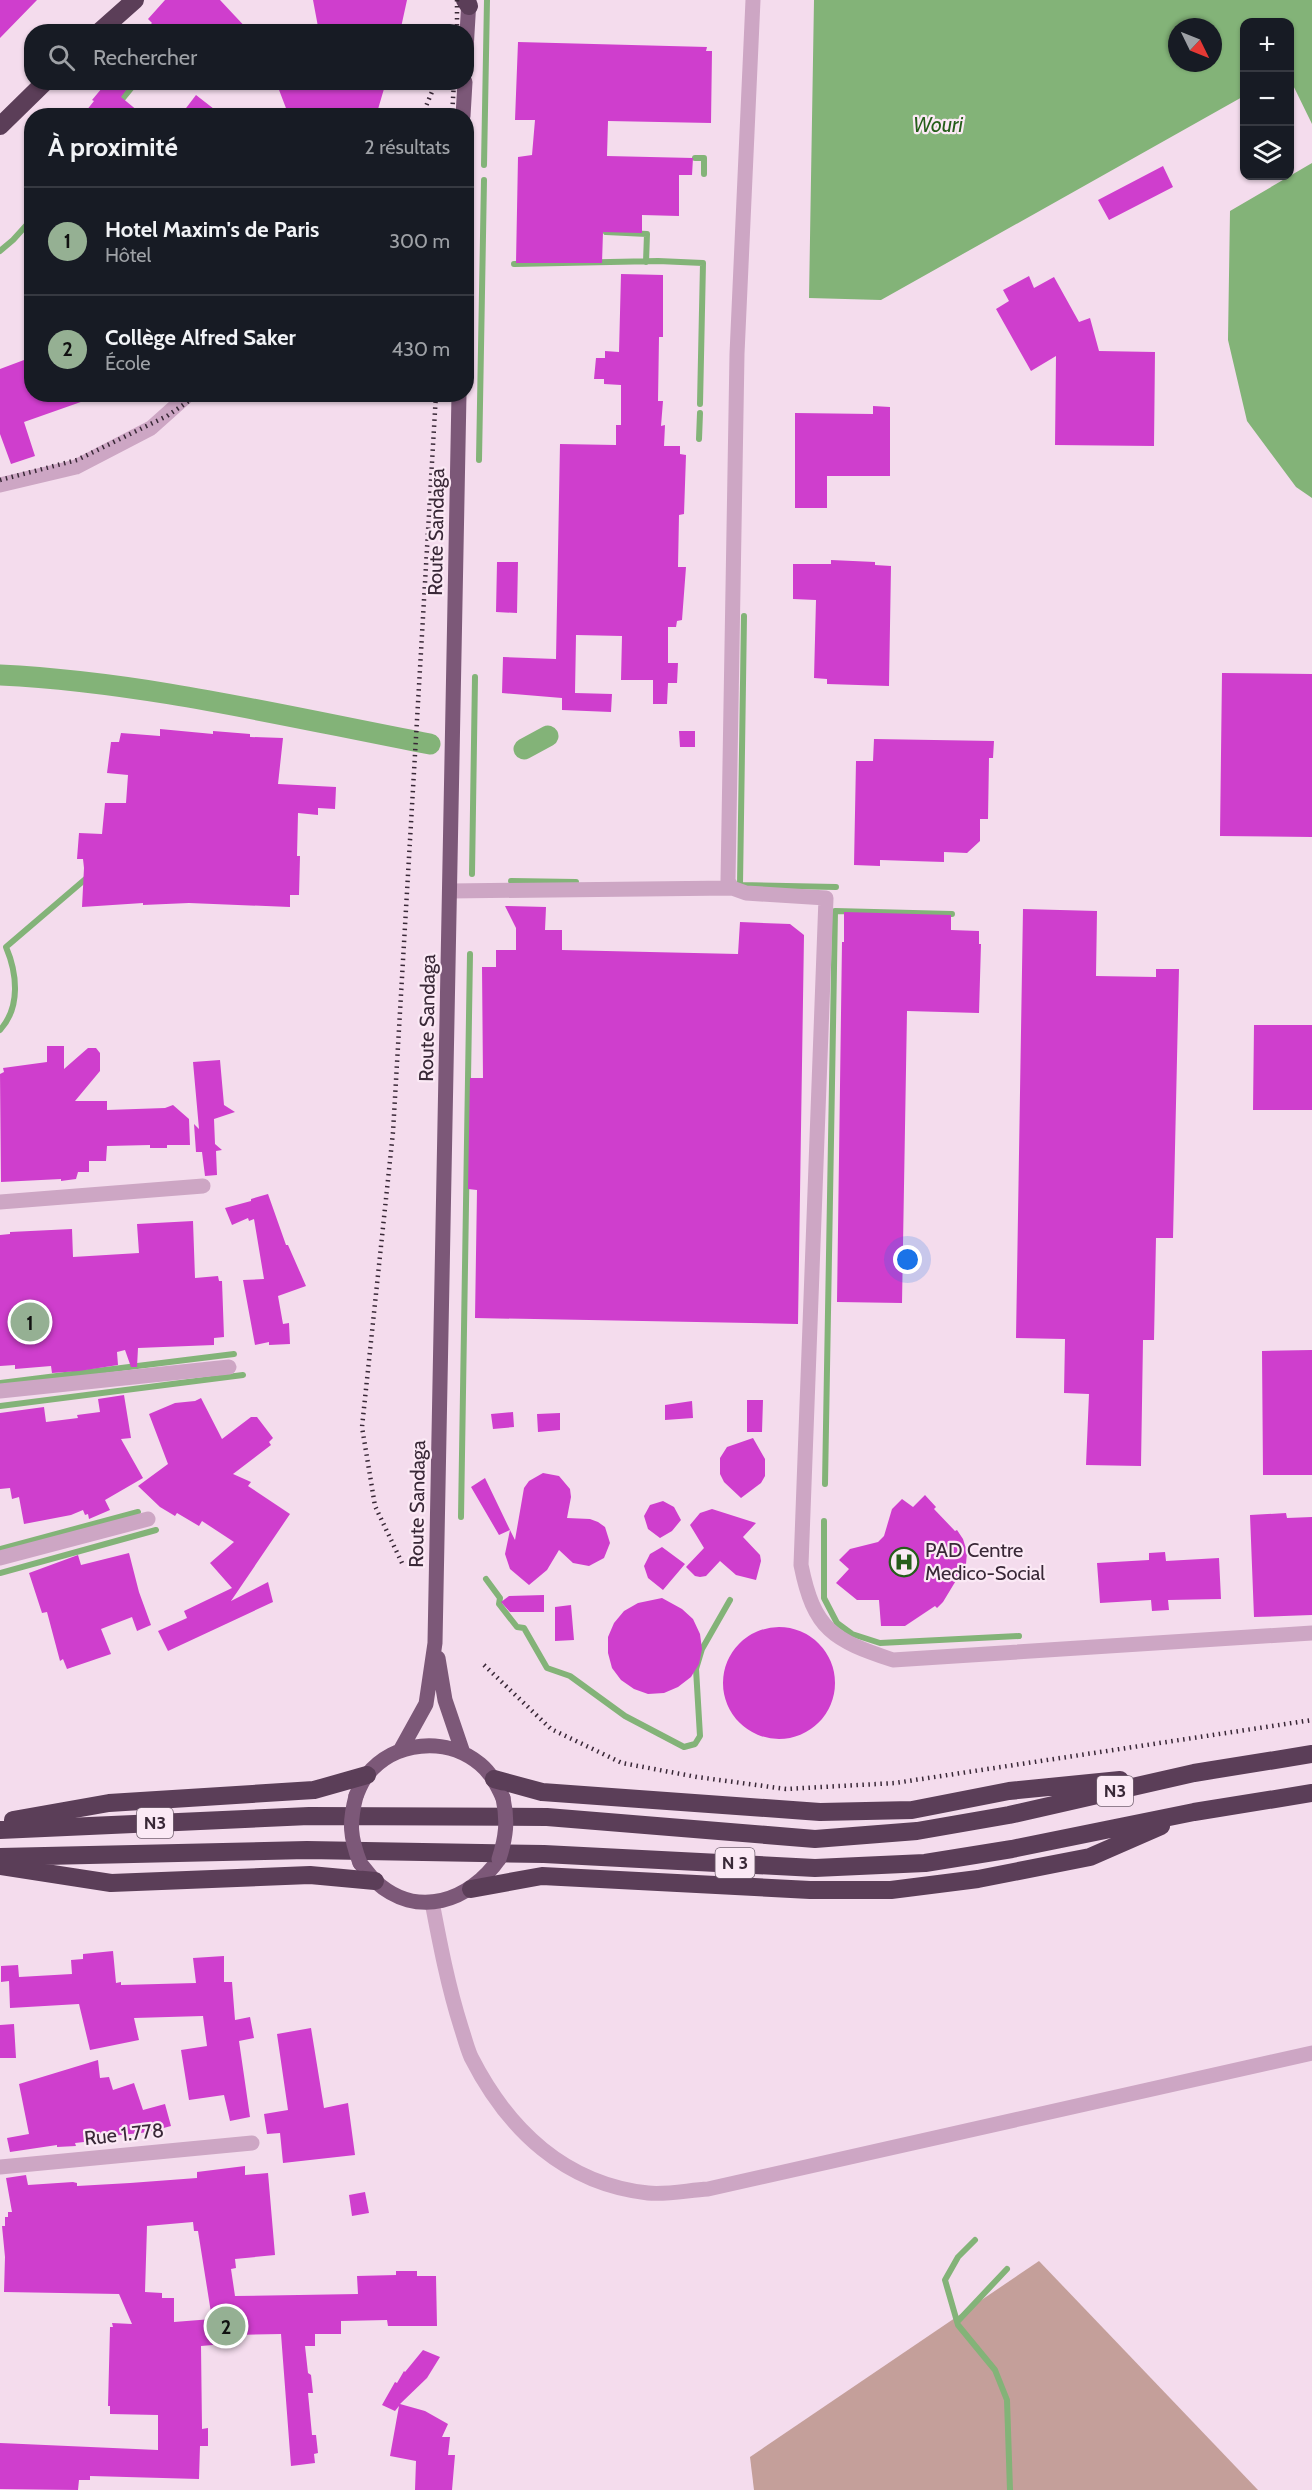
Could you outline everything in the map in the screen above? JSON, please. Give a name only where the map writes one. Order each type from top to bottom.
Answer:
[{"type":"highway","points":[[106,24],[123,0]]},
{"type":"highway","points":[[107,24],[135,0]]},
{"type":"highway","points":[[0,126],[37,90]]},
{"type":"highway","name":"N3","points":[[0,1830],[309,1816],[535,1816],[815,1839],[917,1831],[1009,1815],[1194,1773],[1312,1754]]},
{"type":"highway","points":[[494,1779],[542,1792],[820,1812],[912,1810],[1009,1791],[1194,1773]]},
{"type":"highway","points":[[0,1823],[109,1803],[314,1790],[367,1775]]},
{"type":"highway","name":"N 3","points":[[0,1857],[307,1850],[544,1854],[816,1868],[925,1863],[1012,1849],[1194,1812],[1312,1793]]},
{"type":"highway","points":[[471,1889],[542,1876],[810,1890],[891,1890],[978,1879],[1090,1857],[1194,1812]]},
{"type":"highway","points":[[0,1866],[111,1884],[310,1875],[375,1881]]},
{"type":"main road","points":[[467,24],[468,2]]},
{"type":"main road","points":[[463,108],[465,90]]},
{"type":"main road","name":"Route Sandaga","points":[[435,1643],[459,402]]},
{"type":"main road","points":[[400,1751],[426,1704],[435,1643]]},
{"type":"main road","points":[[435,1643],[445,1700],[463,1753]]},
{"type":"main road","points":[[432,1745],[463,1753],[480,1764],[494,1779],[503,1798],[507,1818],[506,1839],[499,1859],[487,1876],[471,1889],[452,1898],[432,1902],[411,1900],[392,1893],[375,1881],[360,1863],[352,1841],[350,1818],[356,1796],[367,1775],[382,1761],[400,1751],[432,1745]]},
{"type":"street","points":[[732,888],[728,881],[737,354],[753,0]]},
{"type":"street","points":[[0,485],[76,467],[151,428],[180,402]]},
{"type":"street","points":[[450,891],[732,888],[746,893],[826,898],[801,1565],[807,1593],[822,1624],[853,1647],[893,1660],[1312,1634]]},
{"type":"street","points":[[0,1202],[203,1186]]},
{"type":"street","points":[[0,1391],[229,1367]]},
{"type":"street","points":[[0,1558],[148,1519]]},
{"type":"street","points":[[432,1902],[448,1987],[471,2056],[501,2105],[531,2142],[570,2169],[609,2186],[650,2193],[708,2189],[1312,2054]]},
{"type":"street","name":"Rue 1.778","points":[[0,2167],[252,2143]]},
{"type":"shaded area","points":[[1039,2261],[1258,2490],[754,2490],[750,2457]]},
{"type":"water","name":"Wouri","points":[[814,0],[1312,0],[1312,124],[1294,87],[1294,18],[1240,18],[1240,98],[881,300],[809,298]]},
{"type":"water","points":[[1312,163],[1312,498],[1296,487],[1247,421],[1228,340],[1230,211],[1283,180],[1294,180],[1294,174]]},
{"type":"building","points":[[0,0],[37,0],[0,38]]},
{"type":"building","points":[[165,0],[220,0],[242,24],[151,24],[148,19]]},
{"type":"building","points":[[313,0],[407,0],[402,24],[318,24]]},
{"type":"building","points":[[518,42],[707,47],[706,51],[712,51],[711,123],[608,121],[607,156],[693,158],[692,175],[679,175],[679,216],[642,215],[642,233],[603,232],[602,263],[516,263],[518,157],[532,155],[535,120],[515,120]]},
{"type":"building","points":[[100,90],[126,90],[121,97],[134,108],[88,108],[94,101],[92,100]]},
{"type":"building","points":[[279,90],[384,90],[378,108],[286,108]]},
{"type":"building","points":[[196,95],[213,108],[186,108]]},
{"type":"building","points":[[1163,166],[1173,187],[1109,220],[1098,200]]},
{"type":"building","points":[[621,274],[663,275],[663,337],[659,337],[658,401],[663,401],[661,426],[665,425],[664,446],[680,446],[680,454],[686,455],[684,514],[679,515],[678,567],[686,567],[682,620],[677,621],[676,627],[668,627],[668,663],[678,663],[677,683],[668,683],[667,704],[653,704],[653,680],[621,680],[622,636],[576,635],[575,693],[612,694],[611,712],[562,710],[562,698],[502,693],[503,657],[556,659],[560,444],[616,445],[616,425],[621,425],[621,385],[604,384],[604,379],[594,379],[596,358],[605,358],[605,351],[619,352]]},
{"type":"building","points":[[1029,276],[1034,288],[1054,277],[1079,322],[1090,318],[1099,351],[1155,352],[1154,446],[1055,445],[1056,356],[1031,371],[996,309],[1009,301],[1003,290]]},
{"type":"building","points":[[24,360],[24,402],[81,402],[24,422],[35,456],[11,464],[0,434],[0,369]]},
{"type":"building","points":[[873,406],[890,407],[890,476],[827,476],[827,508],[795,508],[795,413],[873,414]]},
{"type":"building","points":[[831,560],[875,562],[875,565],[891,566],[889,686],[827,684],[827,679],[814,678],[816,600],[793,599],[793,564],[831,564]]},
{"type":"building","points":[[497,562],[518,562],[517,613],[496,612]]},
{"type":"building","points":[[1222,673],[1312,674],[1312,837],[1220,836]]},
{"type":"building","points":[[160,729],[213,734],[213,731],[250,734],[250,737],[283,738],[278,784],[336,787],[335,809],[318,808],[318,815],[298,813],[299,895],[290,895],[290,907],[189,903],[143,905],[143,903],[82,907],[84,868],[83,859],[77,859],[79,833],[102,834],[105,803],[126,803],[128,775],[107,773],[111,742],[119,742],[121,733],[160,736]]},
{"type":"building","points":[[679,731],[695,731],[695,747],[680,747]]},
{"type":"building","points":[[874,739],[994,741],[993,758],[989,758],[988,819],[980,819],[980,841],[967,853],[944,852],[944,862],[880,860],[880,866],[854,865],[856,761],[873,761]]},
{"type":"building","points":[[505,906],[546,907],[545,930],[562,930],[562,950],[738,954],[740,922],[790,924],[804,935],[798,1324],[475,1318],[477,1190],[468,1189],[470,1078],[483,1078],[482,967],[496,967],[496,950],[516,950],[516,928]]},
{"type":"building","points":[[1023,909],[1097,911],[1096,976],[1156,977],[1156,969],[1179,969],[1173,1238],[1156,1238],[1154,1340],[1143,1340],[1141,1466],[1086,1465],[1089,1394],[1064,1393],[1065,1339],[1016,1338]]},
{"type":"building","points":[[844,912],[951,915],[951,930],[979,931],[979,944],[981,944],[979,1013],[907,1011],[902,1303],[837,1302]]},
{"type":"building","points":[[1254,1025],[1312,1025],[1312,1110],[1253,1110]]},
{"type":"building","points":[[47,1046],[64,1046],[64,1069],[88,1048],[96,1048],[100,1053],[100,1071],[75,1101],[107,1101],[107,1110],[165,1108],[173,1105],[189,1119],[190,1145],[167,1145],[167,1148],[150,1148],[150,1145],[107,1146],[106,1161],[89,1161],[89,1172],[78,1172],[76,1179],[1,1182],[0,1074],[4,1072],[3,1068],[47,1062]]},
{"type":"building","points":[[220,1060],[224,1105],[235,1112],[214,1119],[215,1144],[222,1150],[216,1151],[217,1175],[205,1176],[202,1152],[196,1152],[194,1124],[199,1129],[193,1062]]},
{"type":"building","points":[[268,1194],[286,1245],[306,1286],[278,1296],[283,1324],[289,1323],[290,1344],[269,1345],[269,1342],[255,1345],[243,1280],[264,1279],[254,1219],[249,1221],[248,1218],[232,1225],[225,1208]]},
{"type":"building","points":[[193,1221],[195,1278],[218,1276],[219,1281],[222,1281],[224,1337],[214,1338],[214,1345],[138,1348],[137,1367],[131,1367],[125,1350],[117,1352],[118,1365],[79,1371],[52,1373],[51,1366],[15,1369],[15,1365],[0,1366],[0,1235],[10,1234],[10,1232],[72,1229],[73,1257],[139,1253],[137,1224]]},
{"type":"building","points":[[1312,1350],[1312,1475],[1263,1475],[1262,1351]]},
{"type":"building","points":[[124,1395],[131,1438],[121,1439],[143,1478],[105,1500],[110,1510],[89,1519],[88,1514],[85,1515],[83,1510],[71,1515],[24,1524],[19,1497],[12,1499],[10,1488],[0,1489],[0,1413],[44,1407],[46,1422],[78,1418],[77,1415],[100,1412],[98,1399]]},
{"type":"building","points":[[201,1398],[222,1439],[251,1417],[257,1417],[273,1438],[269,1442],[271,1445],[233,1474],[251,1482],[248,1486],[290,1514],[231,1601],[268,1582],[273,1602],[168,1651],[158,1631],[187,1618],[184,1611],[232,1588],[210,1563],[234,1542],[202,1521],[199,1526],[177,1513],[175,1516],[160,1507],[138,1486],[168,1464],[149,1414],[175,1403],[195,1401]]},
{"type":"building","points":[[747,1400],[763,1400],[762,1432],[747,1432]]},
{"type":"building","points":[[692,1401],[693,1418],[665,1420],[665,1405]]},
{"type":"building","points":[[513,1412],[514,1427],[493,1429],[491,1414]]},
{"type":"building","points":[[560,1413],[560,1430],[538,1432],[537,1414]]},
{"type":"building","points":[[753,1438],[765,1459],[765,1476],[761,1483],[741,1498],[724,1482],[720,1474],[720,1458],[727,1447]]},
{"type":"building","points":[[543,1473],[559,1476],[570,1489],[571,1497],[567,1518],[590,1519],[598,1522],[605,1527],[610,1543],[604,1558],[589,1566],[573,1563],[559,1550],[547,1570],[529,1585],[510,1569],[505,1554],[510,1530],[515,1540],[524,1488],[529,1481]]},
{"type":"building","points":[[485,1478],[510,1530],[499,1535],[471,1487]]},
{"type":"building","name":"PAD Centre Medico-Social","points":[[925,1495],[936,1507],[934,1509],[955,1531],[957,1530],[963,1539],[967,1552],[966,1564],[937,1608],[935,1606],[905,1626],[881,1626],[879,1600],[857,1600],[836,1583],[849,1569],[839,1560],[850,1549],[878,1542],[884,1536],[892,1509],[902,1499],[913,1507]]},
{"type":"building","points":[[663,1501],[674,1507],[681,1520],[672,1531],[660,1538],[648,1529],[644,1516],[650,1505]]},
{"type":"building","points":[[712,1509],[756,1523],[743,1537],[760,1555],[761,1561],[756,1580],[736,1575],[720,1561],[706,1576],[695,1576],[686,1567],[704,1548],[690,1525],[700,1513]]},
{"type":"building","points":[[1286,1513],[1287,1518],[1312,1517],[1312,1615],[1254,1617],[1250,1515]]},
{"type":"building","points":[[662,1547],[685,1564],[663,1590],[648,1578],[644,1566],[650,1554]]},
{"type":"building","points":[[1165,1552],[1166,1561],[1219,1558],[1221,1599],[1168,1600],[1169,1610],[1152,1611],[1151,1600],[1100,1603],[1097,1563],[1149,1560],[1149,1553]]},
{"type":"building","points":[[129,1553],[139,1592],[151,1625],[137,1631],[132,1617],[101,1629],[111,1654],[67,1669],[63,1659],[60,1661],[47,1612],[42,1613],[29,1573],[78,1555],[81,1565]]},
{"type":"building","points":[[544,1595],[544,1612],[510,1612],[501,1602],[509,1596]]},
{"type":"building","points":[[662,1598],[682,1609],[693,1619],[700,1634],[702,1649],[699,1664],[691,1677],[678,1687],[664,1693],[648,1694],[634,1689],[621,1680],[612,1668],[608,1653],[608,1637],[614,1623],[624,1611],[638,1603]]},
{"type":"building","points":[[571,1605],[574,1640],[555,1641],[555,1607]]},
{"type":"building","points":[[779,1627],[800,1632],[818,1644],[830,1662],[835,1683],[830,1704],[818,1722],[800,1734],[779,1739],[758,1734],[740,1722],[728,1704],[723,1683],[728,1662],[740,1644],[758,1632]]},
{"type":"building","points":[[113,1951],[116,1983],[121,1982],[121,1985],[196,1983],[193,1958],[224,1956],[224,1982],[232,1982],[235,2020],[250,2017],[254,2038],[239,2041],[250,2117],[230,2121],[224,2095],[189,2100],[181,2050],[207,2046],[203,2016],[134,2018],[139,2040],[90,2050],[79,2004],[10,2008],[9,1981],[1,1982],[1,1966],[18,1965],[19,1977],[72,1974],[71,1960],[83,1959],[83,1954]]},
{"type":"building","points":[[14,2024],[16,2058],[0,2058],[0,2025]]},
{"type":"building","points":[[311,2028],[324,2108],[348,2103],[355,2155],[283,2163],[280,2133],[267,2134],[264,2114],[288,2110],[277,2034]]},
{"type":"building","points":[[98,2060],[100,2078],[109,2077],[113,2090],[134,2083],[143,2110],[165,2104],[171,2126],[149,2132],[84,2139],[84,2142],[75,2143],[76,2146],[57,2147],[57,2145],[10,2152],[7,2138],[29,2134],[19,2084]]},
{"type":"building","points":[[245,2166],[245,2175],[268,2173],[275,2255],[235,2259],[236,2268],[231,2269],[235,2296],[358,2294],[357,2276],[396,2275],[396,2271],[417,2271],[417,2276],[436,2276],[437,2326],[388,2326],[387,2320],[341,2321],[341,2334],[315,2334],[315,2346],[305,2346],[313,2393],[308,2393],[312,2435],[316,2435],[318,2453],[314,2454],[315,2463],[291,2466],[281,2334],[235,2335],[236,2343],[201,2346],[202,2429],[208,2428],[208,2446],[200,2446],[199,2479],[90,2476],[90,2480],[79,2480],[78,2490],[0,2489],[0,2443],[158,2450],[158,2415],[110,2414],[110,2406],[108,2406],[110,2327],[113,2327],[112,2323],[132,2324],[119,2294],[4,2292],[5,2257],[2,2226],[5,2226],[5,2217],[8,2217],[8,2212],[12,2212],[6,2178],[26,2175],[28,2185],[73,2182],[77,2183],[77,2186],[197,2178],[197,2172]],"holes":[[[193,2222],[194,2231],[198,2231],[212,2319],[174,2322],[174,2298],[162,2298],[162,2293],[145,2292],[147,2226]]]},
{"type":"building","points":[[365,2192],[369,2213],[352,2216],[349,2195]]},
{"type":"building","points":[[423,2350],[440,2357],[427,2378],[400,2404],[425,2411],[448,2424],[442,2437],[450,2437],[448,2455],[455,2455],[452,2490],[415,2490],[416,2461],[390,2456],[399,2406],[395,2411],[382,2405],[395,2382],[397,2383],[404,2371]]},
{"type":"waterway","points":[[484,165],[487,0]]},
{"type":"waterway","points":[[119,103],[130,90]]},
{"type":"waterway","points":[[695,158],[704,158],[704,174]]},
{"type":"waterway","points":[[479,460],[484,180]]},
{"type":"waterway","points":[[0,251],[24,228]]},
{"type":"waterway","points":[[606,232],[647,234],[646,262]]},
{"type":"waterway","points":[[514,264],[658,261],[703,263],[700,404]]},
{"type":"waterway","points":[[699,439],[700,413]]},
{"type":"waterway","points":[[744,616],[740,885],[836,887]]},
{"type":"waterway","points":[[0,675],[54,679],[162,693],[430,744]]},
{"type":"waterway","points":[[472,874],[475,677]]},
{"type":"waterway","points":[[524,749],[548,736]]},
{"type":"waterway","points":[[0,1030],[11,1011],[15,990],[13,968],[6,947],[89,876]]},
{"type":"waterway","points":[[511,881],[576,882]]},
{"type":"waterway","points":[[825,1484],[835,911],[952,914]]},
{"type":"waterway","points":[[461,1517],[470,954]]},
{"type":"waterway","points":[[0,1383],[234,1354]]},
{"type":"waterway","points":[[0,1406],[243,1375]]},
{"type":"waterway","points":[[0,1549],[138,1512]]},
{"type":"waterway","points":[[824,1521],[824,1598],[837,1623],[852,1634],[880,1643],[1019,1636]]},
{"type":"waterway","points":[[0,1573],[156,1530]]},
{"type":"waterway","points":[[486,1579],[500,1598],[499,1604],[517,1627],[524,1628],[547,1668],[570,1676],[625,1716],[684,1747],[695,1744],[700,1736],[696,1669],[702,1649],[730,1600]]},
{"type":"waterway","points":[[975,2240],[958,2257],[945,2280],[958,2325],[995,2370],[1007,2400],[1010,2490]]},
{"type":"waterway","points":[[958,2321],[1007,2269]]},
{"type":"railway","points":[[457,0],[457,24]]},
{"type":"railway","points":[[425,108],[433,90]]},
{"type":"railway","points":[[452,108],[454,90]]},
{"type":"railway","points":[[0,480],[77,460],[167,416],[187,402]]},
{"type":"railway","points":[[402,1563],[375,1506],[362,1427],[393,1132],[436,402]]},
{"type":"railway","points":[[484,1665],[551,1729],[622,1763],[697,1777],[786,1789],[895,1783],[1312,1720]]},
{"type":"place","name":"Hotel Maxim's de Paris","points":[[30,1322]]},
{"type":"place","name":"PAD Centre Medico-Social","points":[[904,1562]]},
{"type":"place","name":"Collège Alfred Saker","points":[[226,2326]]}]
